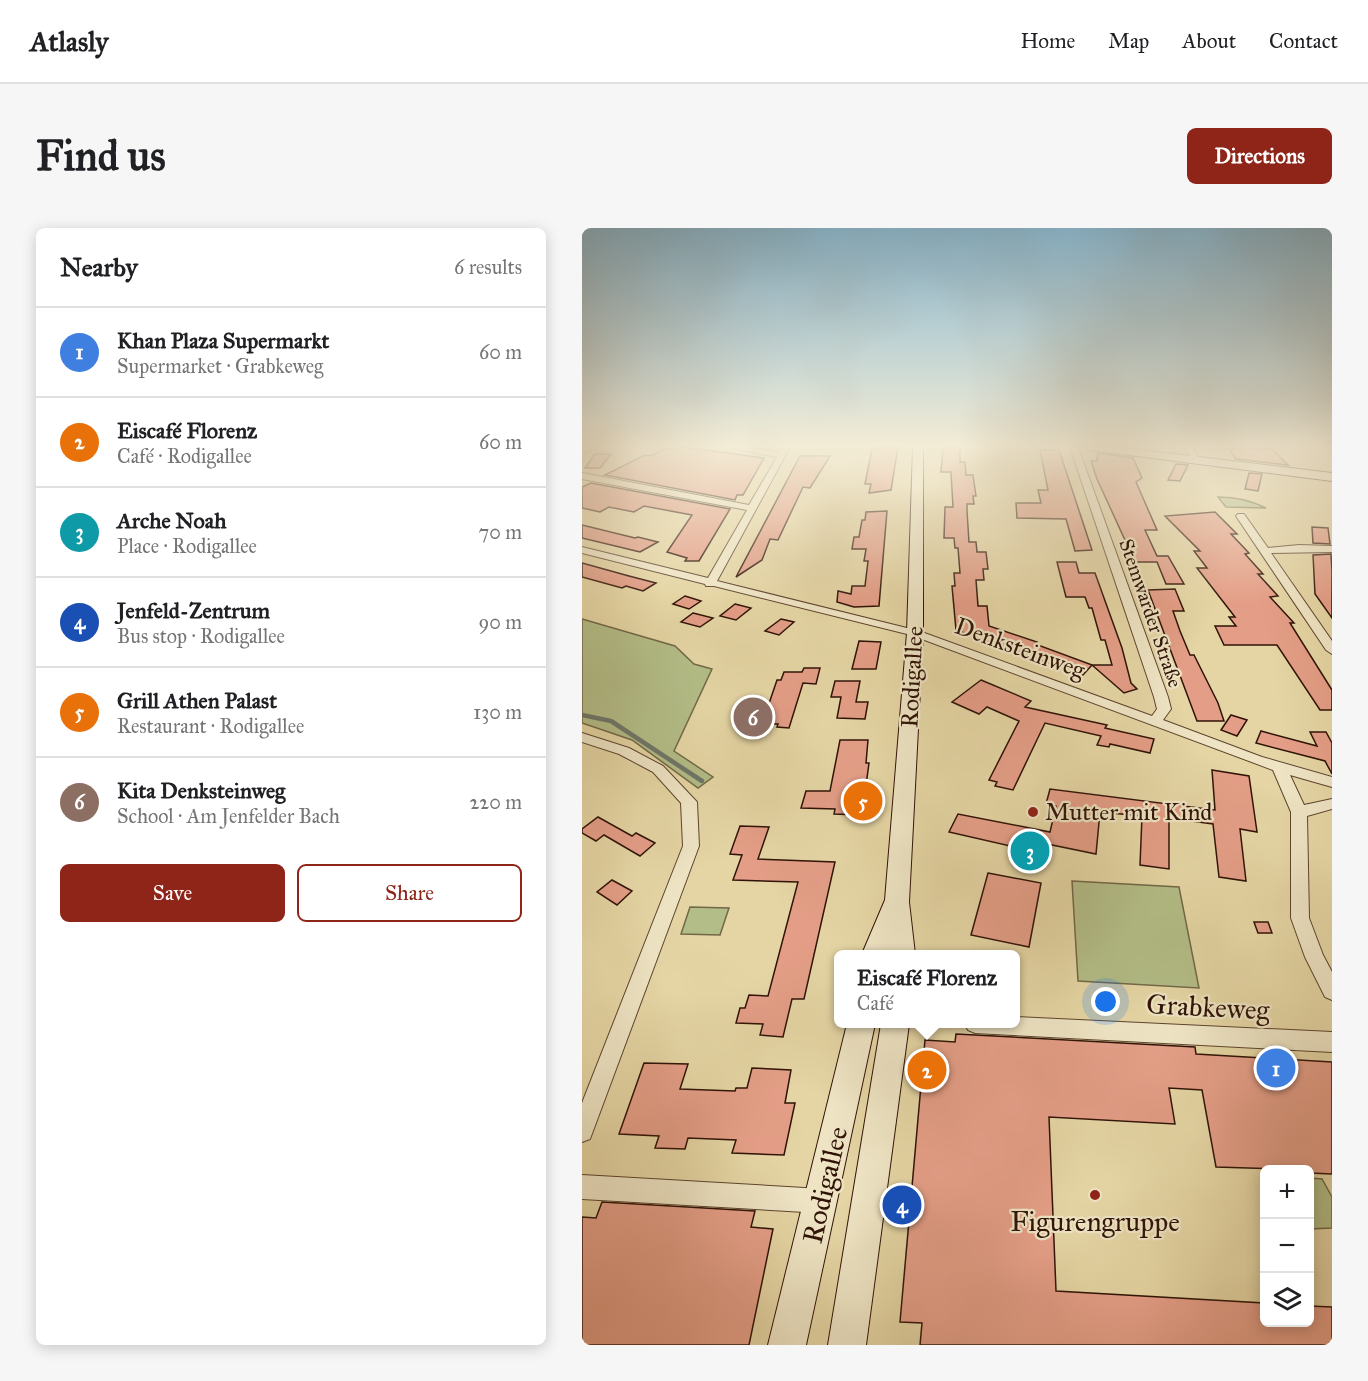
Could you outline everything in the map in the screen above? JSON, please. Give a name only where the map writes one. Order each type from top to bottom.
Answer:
[{"type":"main road","name":"Rodigallee","points":[[902,950],[897,902],[915,633],[919,499]]},
{"type":"main road","name":"Rodigallee","points":[[876,950],[897,902]]},
{"type":"main road","name":"Rodigallee","points":[[787,1345],[822,1201],[860,1028]]},
{"type":"main road","name":"Rodigallee","points":[[848,1345],[894,1028]]},
{"type":"street","points":[[704,499],[751,508]]},
{"type":"street","points":[[710,584],[756,499]]},
{"type":"street","name":"Stemwarder Straße","points":[[1092,499],[1161,697],[1164,709],[1155,721]]},
{"type":"street","points":[[1241,516],[1332,650]]},
{"type":"street","points":[[1265,551],[1299,548],[1332,549]]},
{"type":"street","name":"Denksteinweg","points":[[582,550],[710,584],[915,633],[1280,768],[1332,782]]},
{"type":"street","points":[[582,737],[624,751],[658,769],[689,802],[691,846],[582,1131]]},
{"type":"street","points":[[1280,768],[1299,812],[1300,918],[1314,957],[1332,991]]},
{"type":"street","points":[[1299,812],[1332,804]]},
{"type":"street","name":"Grabkeweg","points":[[1020,1025],[1332,1042]]},
{"type":"street","points":[[582,1187],[822,1201]]},
{"type":"green space","points":[[1220,499],[1243,500],[1266,508],[1226,507]]},
{"type":"green space","points":[[582,619],[675,646],[694,664],[712,669],[674,751],[713,777],[698,788],[632,740],[582,723]]},
{"type":"green space","points":[[1072,881],[1179,887],[1199,988],[1078,981]]},
{"type":"green space","points":[[690,907],[729,908],[720,935],[681,934]]},
{"type":"green space","points":[[1314,1178],[1322,1179],[1332,1197],[1332,1228],[1314,1229]]},
{"type":"building","points":[[582,499],[677,499],[730,509],[699,561],[685,561],[687,558],[667,552],[692,515],[644,506],[634,512],[609,507],[600,512],[582,508]]},
{"type":"building","points":[[777,499],[797,499],[778,540],[770,539],[762,560],[736,577]]},
{"type":"building","points":[[953,499],[973,499],[974,504],[967,504],[969,542],[976,542],[977,552],[986,552],[988,569],[983,569],[984,580],[976,580],[978,606],[987,606],[989,626],[1037,642],[1035,644],[1092,665],[1083,675],[956,630],[952,586],[955,586],[954,573],[960,573],[958,548],[955,548],[954,538],[944,538],[945,507],[953,507]]},
{"type":"building","points":[[1040,499],[1075,499],[1092,550],[1075,551],[1066,519],[1017,518],[1016,503],[1041,503]]},
{"type":"building","points":[[1106,499],[1143,499],[1157,530],[1145,530],[1157,556],[1168,556],[1184,584],[1166,584],[1157,562],[1135,562]]},
{"type":"building","points":[[887,511],[879,606],[854,607],[837,602],[838,591],[851,594],[852,586],[865,586],[868,561],[864,561],[866,549],[852,549],[854,537],[859,537],[866,512]]},
{"type":"building","points":[[1215,512],[1237,534],[1231,534],[1249,553],[1245,554],[1263,574],[1258,574],[1278,596],[1270,597],[1294,623],[1290,623],[1332,690],[1332,710],[1320,710],[1277,645],[1224,645],[1215,626],[1236,626],[1229,617],[1235,617],[1197,568],[1207,568],[1194,551],[1200,551],[1165,516]]},
{"type":"building","points":[[582,525],[658,542],[640,552],[582,538]]},
{"type":"building","points":[[1312,527],[1328,528],[1330,544],[1313,543]]},
{"type":"building","points":[[1331,554],[1332,618],[1315,594],[1313,555]]},
{"type":"building","points":[[1057,562],[1076,562],[1079,573],[1095,573],[1122,648],[1131,683],[1137,689],[1124,693],[1092,665],[1112,665],[1105,640],[1101,640],[1092,608],[1089,608],[1085,597],[1066,597]]},
{"type":"building","points":[[582,563],[656,583],[643,591],[626,586],[622,588],[582,577]]},
{"type":"building","points":[[1175,589],[1184,611],[1173,611],[1180,631],[1190,655],[1194,655],[1218,703],[1224,721],[1197,721],[1148,590]]},
{"type":"building","points":[[685,596],[701,601],[689,609],[673,604]]},
{"type":"building","points":[[735,604],[751,608],[736,620],[720,616]]},
{"type":"building","points":[[693,613],[713,618],[700,627],[681,622]]},
{"type":"building","points":[[781,619],[794,622],[779,635],[765,631]]},
{"type":"building","points":[[859,641],[881,642],[876,669],[852,669]]},
{"type":"building","points":[[804,668],[820,668],[816,684],[803,683],[789,728],[777,727],[778,724],[762,724],[777,680],[781,680],[784,672],[802,672]]},
{"type":"building","points":[[981,680],[1031,701],[1025,707],[1107,725],[1105,728],[1154,739],[1150,753],[1110,744],[1109,747],[1097,745],[1101,736],[1045,723],[1013,790],[995,786],[997,782],[989,780],[1019,721],[987,707],[979,714],[952,702]]},
{"type":"building","points":[[835,681],[860,681],[856,702],[868,702],[865,719],[837,718],[841,697],[831,697]]},
{"type":"building","points":[[1231,715],[1247,720],[1237,736],[1221,730]]},
{"type":"building","points":[[1261,731],[1317,746],[1310,732],[1326,732],[1332,743],[1332,774],[1325,761],[1256,743]]},
{"type":"building","points":[[840,740],[868,740],[866,763],[869,763],[862,815],[834,814],[835,809],[801,808],[806,791],[830,791]]},
{"type":"building","points":[[1212,770],[1249,776],[1257,832],[1240,829],[1246,881],[1219,877],[1213,824],[1169,818],[1169,869],[1140,865],[1142,816],[1100,812],[1096,854],[1047,844],[1045,854],[949,832],[958,814],[1050,832],[1056,806],[1046,804],[1050,789],[1215,810]]},
{"type":"building","points":[[598,817],[632,836],[636,833],[655,843],[640,856],[604,835],[596,841],[582,833],[582,829]]},
{"type":"building","points":[[740,826],[769,827],[758,859],[835,862],[804,999],[792,999],[783,1037],[760,1035],[763,1024],[736,1023],[740,1008],[745,1008],[749,995],[768,996],[798,882],[733,880],[742,855],[730,854]]},
{"type":"building","points":[[988,873],[1041,883],[1029,947],[971,935]]},
{"type":"building","points":[[612,880],[632,891],[617,905],[597,892]]},
{"type":"building","points":[[1254,922],[1268,922],[1272,933],[1258,933]]},
{"type":"building","points":[[956,1034],[1195,1047],[1196,1054],[1332,1062],[1332,1174],[1314,1173],[1314,1165],[1260,1165],[1260,1168],[1216,1167],[1202,1090],[1169,1088],[1175,1124],[1049,1117],[1056,1291],[1260,1303],[1260,1327],[1314,1327],[1314,1306],[1332,1307],[1332,1345],[920,1345],[922,1323],[900,1322],[925,1040],[955,1042]]},
{"type":"building","points":[[644,1063],[688,1064],[680,1089],[735,1091],[736,1088],[747,1088],[752,1068],[791,1070],[785,1103],[795,1103],[784,1155],[732,1153],[736,1140],[688,1138],[685,1149],[655,1148],[659,1136],[619,1134]]},
{"type":"building","points":[[602,1202],[755,1211],[751,1227],[773,1229],[749,1345],[582,1345],[582,1217],[596,1218]]},
{"type":"waterway","points":[[582,715],[611,721],[702,781]]},
{"type":"place","name":"Kita Denksteinweg","points":[[753,717]]},
{"type":"place","name":"Grill Athen Palast","points":[[863,801]]},
{"type":"place","name":"Mutter mit Kind","points":[[1033,812]]},
{"type":"place","name":"Arche Noah","points":[[1030,851]]},
{"type":"place","name":"Khan Plaza Supermarkt","points":[[1276,1068]]},
{"type":"place","name":"Eiscafé Florenz","points":[[927,1070]]},
{"type":"place","name":"Figurengruppe","points":[[1095,1195]]},
{"type":"place","name":"Jenfeld-Zentrum","points":[[902,1205]]}]
